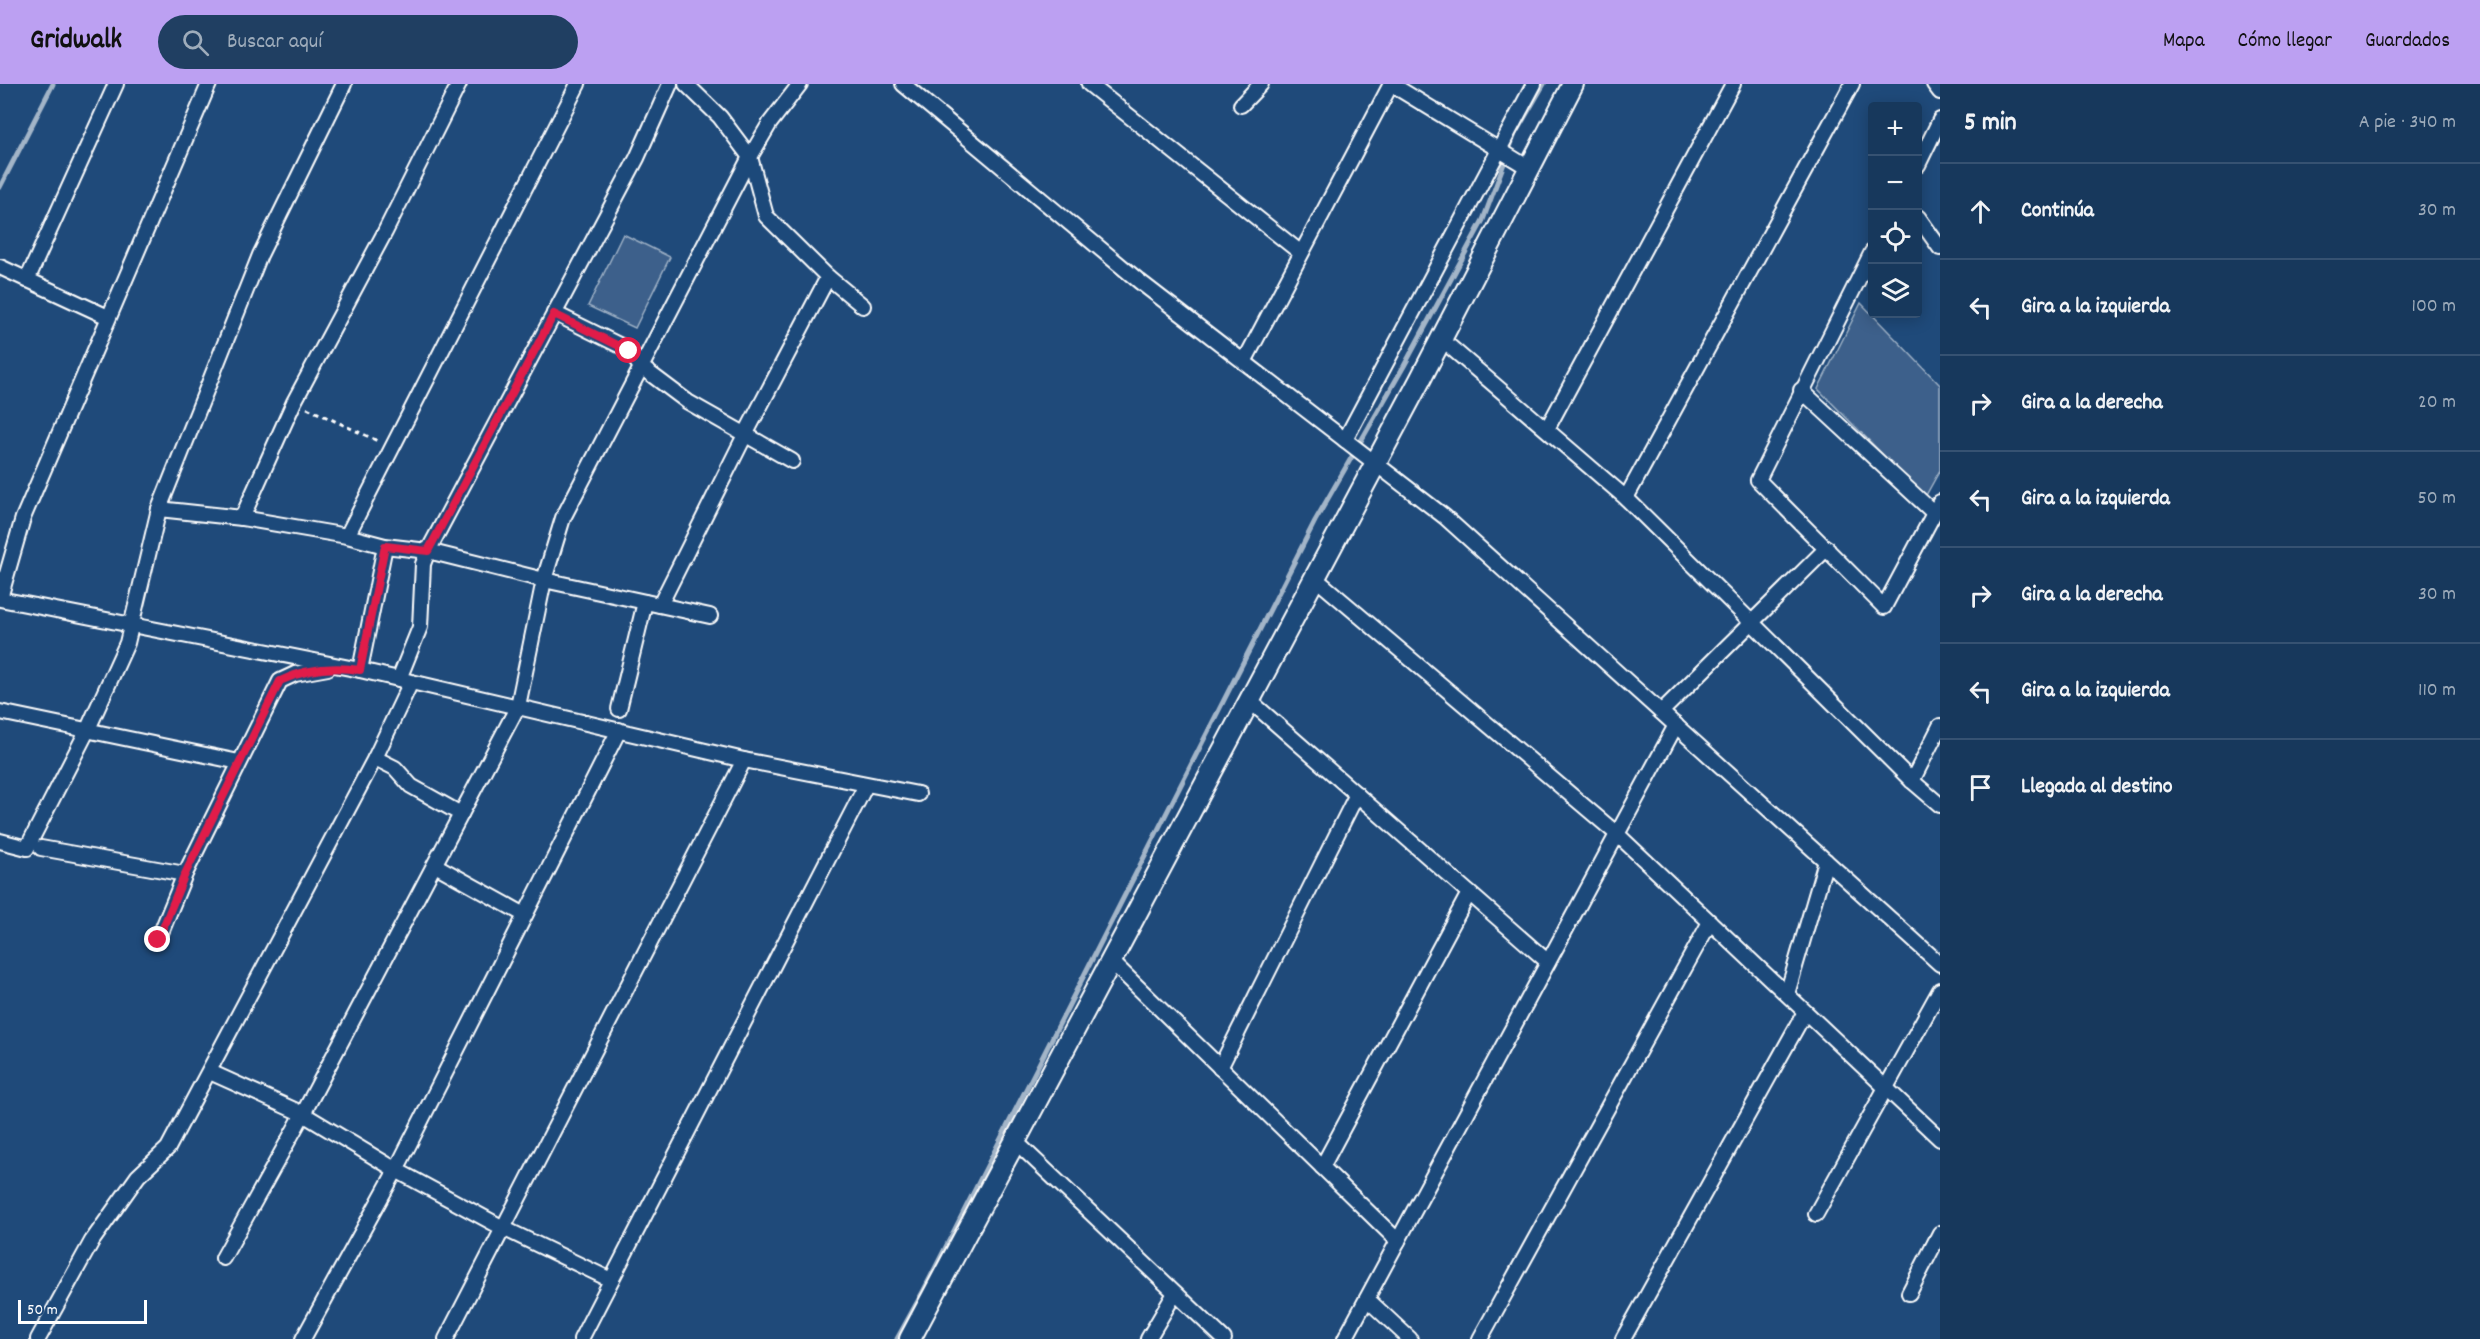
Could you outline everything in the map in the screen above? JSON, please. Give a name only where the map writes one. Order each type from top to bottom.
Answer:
[{"type":"street","points":[[27,280],[116,84]]},
{"type":"street","points":[[209,84],[23,518],[0,598],[360,670],[744,760],[918,794]]},
{"type":"street","points":[[0,841],[27,848],[87,731],[127,643],[159,509],[260,255],[344,84]]},
{"type":"street","points":[[242,519],[294,402],[385,232],[459,84]]},
{"type":"street","points":[[347,536],[578,84]]},
{"type":"street","points":[[38,1339],[92,1241],[138,1176],[168,1148],[375,758],[405,680],[420,627],[423,564],[428,551],[637,158],[670,84]]},
{"type":"street","points":[[686,84],[720,117],[750,157],[766,216],[828,277],[863,306]]},
{"type":"street","points":[[223,1258],[303,1114],[518,706],[544,580],[564,518],[640,366],[750,157],[770,123],[800,84]]},
{"type":"street","points":[[903,84],[1139,281],[1445,517],[1940,964]]},
{"type":"street","points":[[1089,84],[1301,253]]},
{"type":"street","points":[[1241,105],[1261,84]]},
{"type":"street","points":[[1244,362],[1391,84],[1529,168]]},
{"type":"street","points":[[1345,440],[1534,84]]},
{"type":"street","points":[[910,1339],[1376,463],[1573,84]]},
{"type":"street","points":[[1547,429],[1733,84]]},
{"type":"street","points":[[1626,498],[1852,84]]},
{"type":"street","points":[[1934,84],[1940,92]]},
{"type":"street","points":[[1922,156],[1940,120]]},
{"type":"street","points":[[1922,224],[1940,248]]},
{"type":"street","points":[[1801,390],[1937,508],[1884,607],[1758,480],[1801,390],[1868,260]]},
{"type":"street","points":[[0,267],[108,317]]},
{"type":"street","points":[[660,605],[745,435],[828,277]]},
{"type":"street","points":[[554,314],[629,351],[640,366],[688,402],[792,461]]},
{"type":"street","points":[[1441,339],[1626,498],[1912,781],[1940,805]]},
{"type":"street","points":[[159,509],[242,519],[347,536],[385,546],[428,551],[544,580],[710,616]]},
{"type":"street","points":[[360,670],[385,546]]},
{"type":"street","points":[[1661,712],[1827,548]]},
{"type":"street","points":[[1315,578],[1617,834],[1940,1139]]},
{"type":"street","points":[[619,709],[645,602]]},
{"type":"street","points":[[158,940],[185,874],[280,681],[295,674],[336,666]]},
{"type":"street","points":[[1250,700],[1548,962]]},
{"type":"street","points":[[0,712],[240,762]]},
{"type":"street","points":[[1345,1339],[1676,725]]},
{"type":"street","points":[[1912,781],[1940,726]]},
{"type":"street","points":[[303,1339],[396,1170],[619,730]]},
{"type":"street","points":[[375,758],[395,768],[411,786],[461,814]]},
{"type":"street","points":[[446,1339],[744,760]]},
{"type":"street","points":[[581,1339],[866,785]]},
{"type":"street","points":[[1220,1068],[1357,794]]},
{"type":"street","points":[[41,848],[185,874]]},
{"type":"street","points":[[1786,994],[1826,861]]},
{"type":"street","points":[[435,865],[525,915]]},
{"type":"street","points":[[1322,1167],[1469,893]]},
{"type":"street","points":[[1480,1339],[1710,922]]},
{"type":"street","points":[[1111,961],[1398,1242]]},
{"type":"street","points":[[1816,1214],[1940,990]]},
{"type":"street","points":[[1623,1339],[1805,1012]]},
{"type":"street","points":[[210,1072],[303,1114],[396,1170],[503,1228],[610,1280]]},
{"type":"street","points":[[1015,1141],[1224,1339]]},
{"type":"street","points":[[1909,1293],[1940,1233]]},
{"type":"street","points":[[1148,1339],[1175,1293]]},
{"type":"street","points":[[1366,1299],[1410,1339]]},
{"type":"path","points":[[294,402],[393,447]]},
{"type":"shaded area","points":[[623,234],[670,257],[635,328],[588,306]]},
{"type":"shaded area","points":[[1861,303],[1868,310],[1868,318],[1875,318],[1940,385],[1940,470],[1925,497],[1818,389]]},
{"type":"waterway","points":[[0,187],[53,84]]},
{"type":"waterway","points":[[897,1339],[1315,521],[1404,366],[1483,220],[1515,134],[1544,84]]},
{"type":"route","points":[[158,940],[185,874],[280,681],[295,674],[336,666],[360,670],[385,546],[428,551],[554,314],[629,351]]}]
